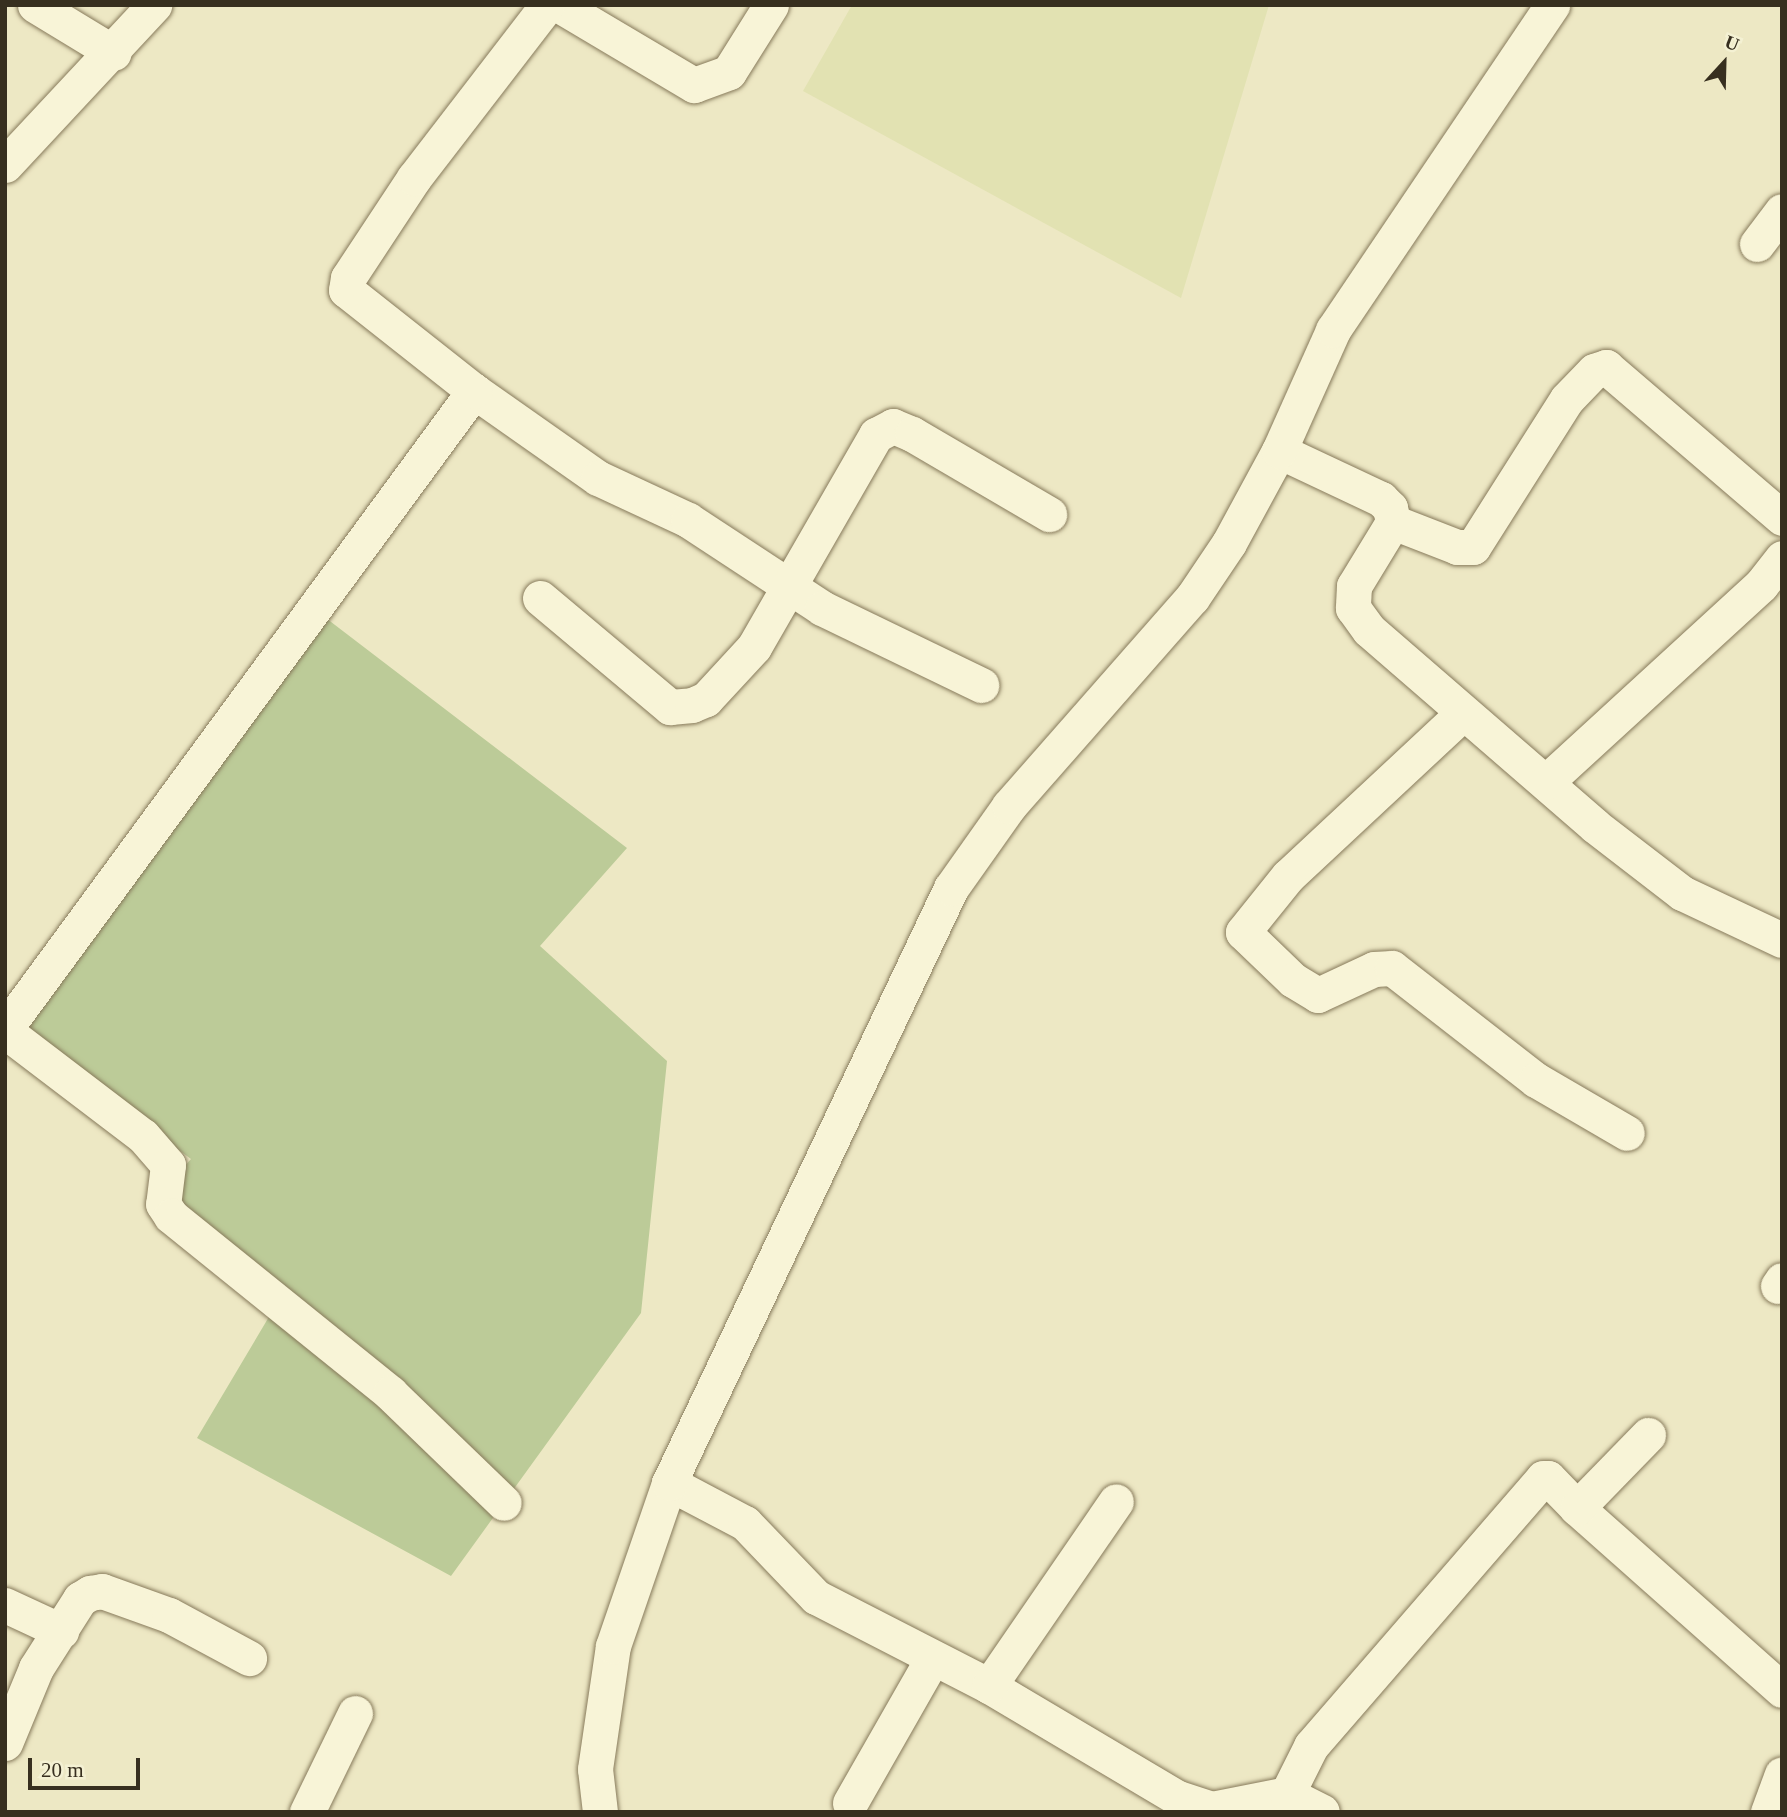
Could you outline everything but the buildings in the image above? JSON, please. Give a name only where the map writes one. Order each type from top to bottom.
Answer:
[{"type":"street","points":[[35,5],[114,53]]},
{"type":"street","points":[[5,165],[114,53],[153,5]]},
{"type":"street","points":[[547,5],[414,178],[348,278],[346,290],[474,391],[598,478],[688,520],[822,608],[981,685]]},
{"type":"street","points":[[559,5],[694,85],[729,72],[771,5]]},
{"type":"street","points":[[600,1812],[595,1769],[614,1646],[669,1483],[951,888],[1009,806],[1192,598],[1229,543],[1279,451],[1333,330],[1552,5]]},
{"type":"street","points":[[1757,244],[1782,211]]},
{"type":"street","points":[[1279,451],[1381,499],[1393,522],[1457,547],[1473,547],[1567,399],[1594,372],[1606,367],[1782,518]]},
{"type":"street","points":[[474,391],[205,752],[6,1030],[143,1136],[168,1165],[163,1204],[171,1216],[390,1393],[504,1503]]},
{"type":"street","points":[[540,597],[670,707],[706,699],[754,647],[876,435],[893,426],[1049,514]]},
{"type":"street","points":[[1393,522],[1354,586],[1353,608],[1368,630],[1463,713],[1682,893],[1782,940]]},
{"type":"street","points":[[1546,782],[1761,585],[1782,558]]},
{"type":"street","points":[[1463,713],[1289,876],[1243,932],[1293,981],[1318,995],[1374,969],[1392,968],[1536,1080],[1627,1133]]},
{"type":"street","points":[[1577,1508],[1648,1435]]},
{"type":"street","points":[[1287,1794],[1311,1746],[1543,1478],[1550,1479],[1577,1508],[1782,1690]]},
{"type":"street","points":[[669,1483],[745,1523],[816,1597],[989,1686],[1174,1805],[1212,1809],[1287,1794],[1322,1812]]},
{"type":"street","points":[[989,1686],[1116,1500]]},
{"type":"street","points":[[5,1743],[36,1668],[80,1599],[102,1591],[169,1615],[249,1658]]},
{"type":"street","points":[[5,1605],[61,1631]]},
{"type":"street","points":[[850,1802],[932,1659]]},
{"type":"street","points":[[307,1812],[355,1713]]},
{"type":"street","points":[[1768,1812],[1782,1773]]},
{"type":"green space","points":[[852,5],[1269,5],[1181,298],[803,91]]},
{"type":"green space","points":[[318,612],[627,848],[540,946],[667,1061],[641,1313],[451,1576],[197,1438],[276,1305],[151,1204],[191,1159],[5,1021]]}]
